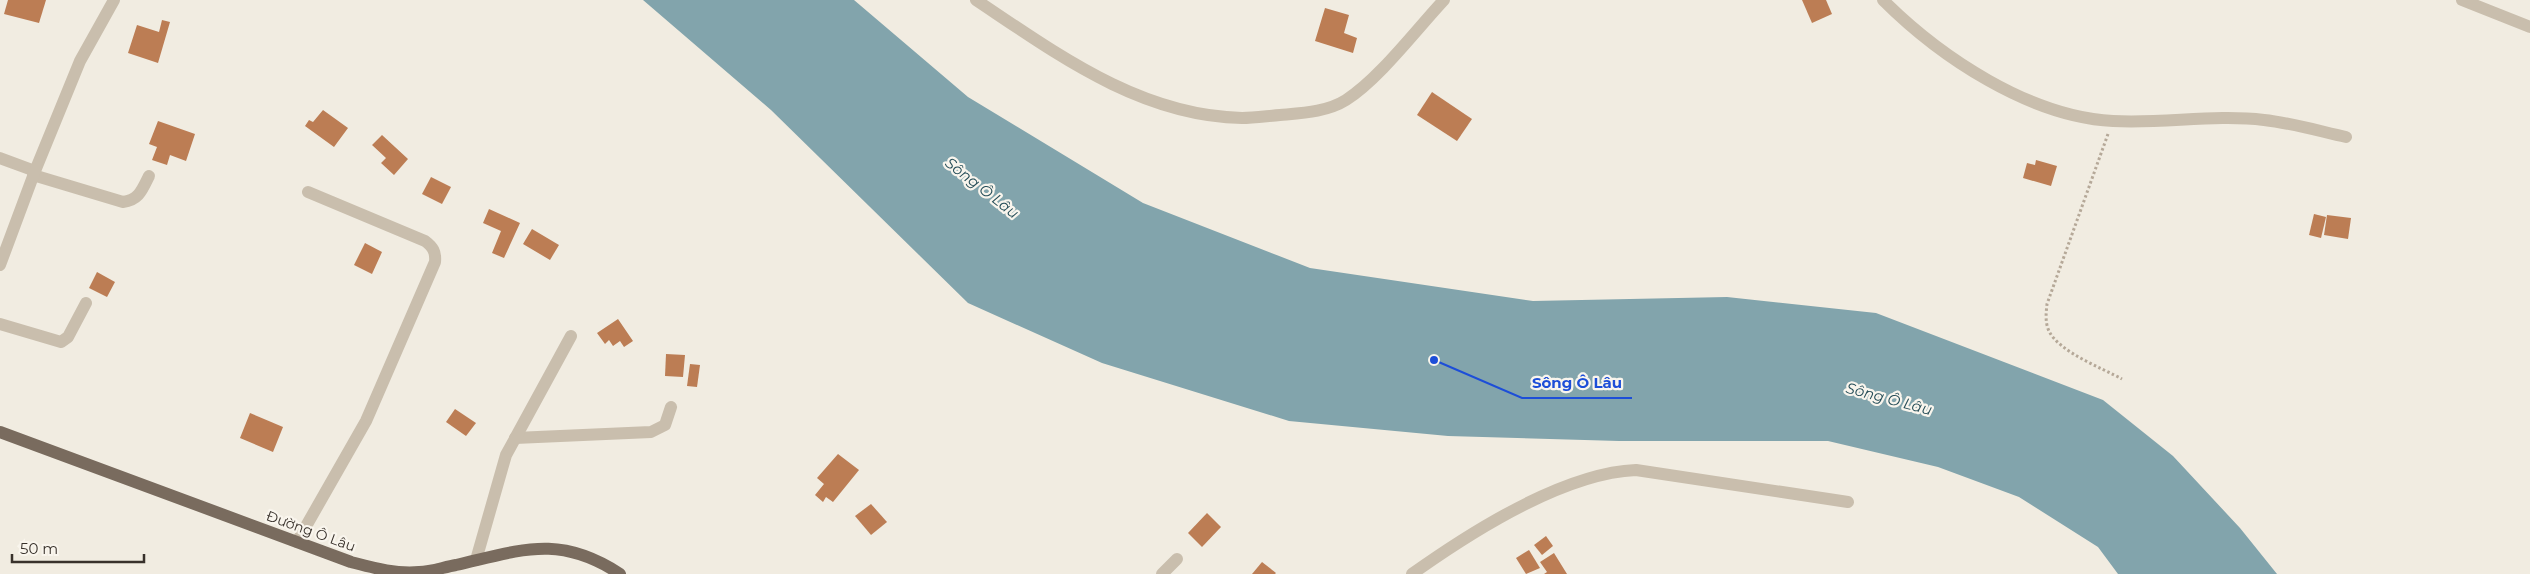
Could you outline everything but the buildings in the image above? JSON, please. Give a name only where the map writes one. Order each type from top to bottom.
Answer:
[{"type":"main road","name":"Đường Ô Lâu","points":[[0,432],[351,562],[393,573],[420,572],[530,548],[565,549],[598,560],[620,574]]},
{"type":"street","points":[[0,266],[34,173],[80,60],[114,0]]},
{"type":"street","points":[[976,0],[1076,66],[1113,86],[1153,102],[1183,110],[1243,118],[1306,113],[1331,107],[1344,101],[1370,81],[1444,0]]},
{"type":"street","points":[[1884,0],[1922,35],[1993,82],[2027,99],[2060,112],[2113,121],[2258,120],[2346,137]]},
{"type":"street","points":[[2462,0],[2530,27]]},
{"type":"street","points":[[0,158],[34,173],[123,202],[139,196],[149,176]]},
{"type":"street","points":[[297,542],[366,421],[436,256],[434,250],[425,241],[308,192]]},
{"type":"street","points":[[0,324],[61,342],[68,337],[86,303]]},
{"type":"street","points":[[476,560],[501,466],[571,336]]},
{"type":"street","points":[[515,438],[651,432],[665,426],[671,407]]},
{"type":"street","points":[[1412,574],[1464,539],[1547,494],[1572,483],[1615,471],[1636,470],[1848,502]]},
{"type":"street","points":[[1162,574],[1176,559]]},
{"type":"path","points":[[2113,121],[2048,304],[2046,317],[2048,330],[2062,347],[2122,379]]},
{"type":"water","points":[[643,0],[854,0],[968,97],[1143,203],[1310,268],[1533,301],[1727,297],[1876,313],[2103,400],[2173,456],[2240,528],[2277,574],[2118,574],[2098,547],[2019,497],[1938,467],[1828,441],[1619,441],[1448,436],[1289,421],[1102,363],[968,303],[771,110]]},
{"type":"place","name":"Sông Ô Lâu","points":[[1434,360]]}]
